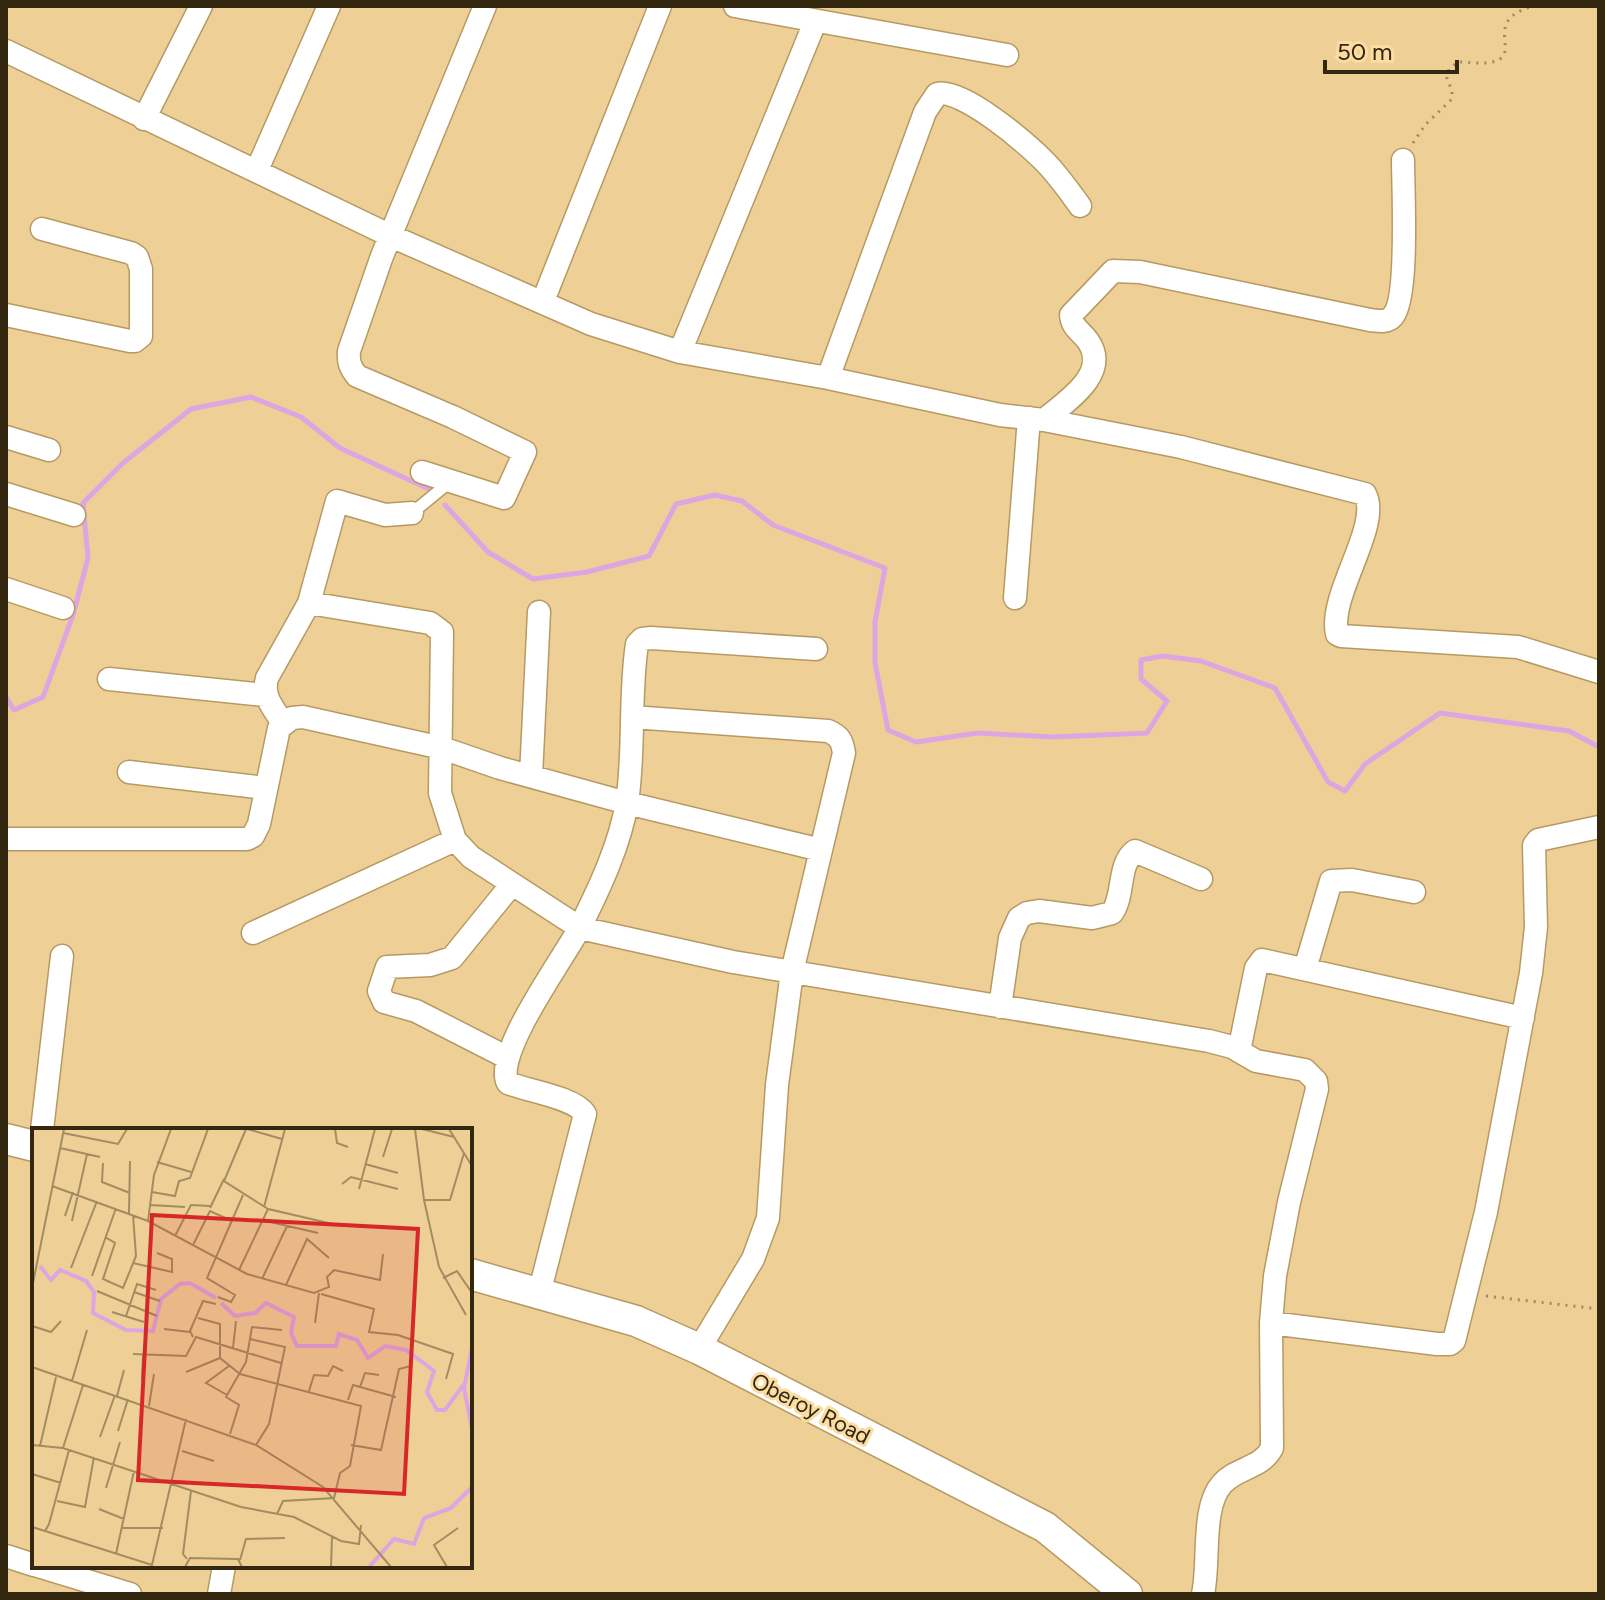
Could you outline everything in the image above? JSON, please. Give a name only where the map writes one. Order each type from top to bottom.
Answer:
[{"type":"street","points":[[144,119],[201,6]]},
{"type":"street","points":[[257,170],[329,6]]},
{"type":"street","points":[[543,301],[660,6]]},
{"type":"street","points":[[735,6],[1007,55]]},
{"type":"street","points":[[422,472],[504,498],[525,452],[357,376],[350,367],[349,351],[481,7]]},
{"type":"street","points":[[680,352],[815,22]]},
{"type":"street","points":[[6,51],[391,236],[591,324],[680,352],[1181,447],[1365,494],[1370,507],[1341,596],[1335,624],[1337,634],[1518,647],[1599,672]]},
{"type":"street","points":[[828,378],[925,112],[937,94],[953,94],[971,104],[1029,146],[1047,163],[1080,206]]},
{"type":"street","points":[[1015,598],[1036,419],[1088,380],[1094,363],[1088,341],[1074,326],[1071,315],[1113,271],[1140,272],[1370,320],[1390,319],[1398,307],[1402,278],[1403,160]]},
{"type":"street","points":[[6,315],[130,341],[141,336],[141,269],[137,257],[42,229]]},
{"type":"street","points":[[6,437],[49,450]]},
{"type":"street","points":[[6,494],[74,515]]},
{"type":"street","points":[[283,723],[265,695],[267,678],[309,603],[337,501],[385,515],[412,513]]},
{"type":"street","points":[[6,589],[63,608]]},
{"type":"street","points":[[309,603],[430,623],[442,632],[440,793],[455,840],[471,857],[580,928],[792,972],[1209,1041],[1239,1051],[1256,1061],[1305,1070],[1316,1081],[1315,1100],[1281,1246],[1271,1323],[1272,1448],[1267,1458],[1233,1474],[1215,1493],[1210,1511],[1203,1594]]},
{"type":"street","points":[[531,776],[539,612]]},
{"type":"street","points":[[539,1294],[585,1114],[581,1108],[508,1083],[504,1070],[510,1046],[580,928],[613,852],[627,803],[637,644],[642,639],[651,638],[816,649]]},
{"type":"street","points":[[109,679],[265,695]]},
{"type":"street","points":[[6,839],[247,839],[253,836],[259,824],[279,728],[292,718],[303,717],[442,748],[627,803],[821,850]]},
{"type":"street","points":[[632,717],[828,731],[837,734],[844,753],[792,972],[777,1085],[768,1218],[753,1259],[699,1349]]},
{"type":"street","points":[[129,772],[266,788]]},
{"type":"street","points":[[1271,1323],[1450,1344],[1457,1332],[1486,1212],[1523,1018],[1536,927],[1534,845],[1538,840],[1599,827]]},
{"type":"street","points":[[253,933],[455,840]]},
{"type":"street","points":[[1000,1007],[1014,924],[1027,913],[1039,911],[1092,918],[1112,913],[1118,904],[1126,861],[1135,851],[1201,879]]},
{"type":"street","points":[[1305,969],[1331,881],[1352,880],[1414,892]]},
{"type":"street","points":[[506,1057],[416,1011],[384,1002],[379,991],[387,967],[430,965],[452,958],[512,884]]},
{"type":"street","points":[[42,1128],[62,956]]},
{"type":"street","points":[[1239,1051],[1259,962],[1267,961],[1523,1018]]},
{"type":"street","points":[[6,1139],[32,1146]]},
{"type":"street","name":"Oberoy Road","points":[[472,1275],[636,1321],[699,1349],[1045,1527],[1127,1594]]},
{"type":"street","points":[[6,1556],[32,1565]]},
{"type":"street","points":[[43,1568],[130,1594]]},
{"type":"street","points":[[219,1594],[224,1568]]},
{"type":"lane","points":[[412,513],[451,481]]},
{"type":"path","points":[[1403,160],[1419,132],[1452,99],[1447,78],[1453,65],[1458,62],[1493,62],[1501,58],[1508,18],[1534,6]]},
{"type":"path","points":[[1467,1294],[1599,1309]]},
{"type":"waterway","points":[[6,697],[14,710],[43,697],[73,615],[88,558],[83,503],[123,463],[191,409],[251,397],[301,417],[340,448],[433,491]]},
{"type":"waterway","points":[[445,505],[488,552],[533,579],[587,572],[649,556],[676,504],[715,495],[742,501],[773,525],[885,568],[875,622],[875,663],[888,730],[916,742],[978,733],[1053,737],[1147,733],[1167,701],[1141,679],[1141,660],[1162,656],[1201,661],[1275,688],[1328,782],[1345,791],[1365,764],[1440,713],[1569,731],[1599,747]]}]
